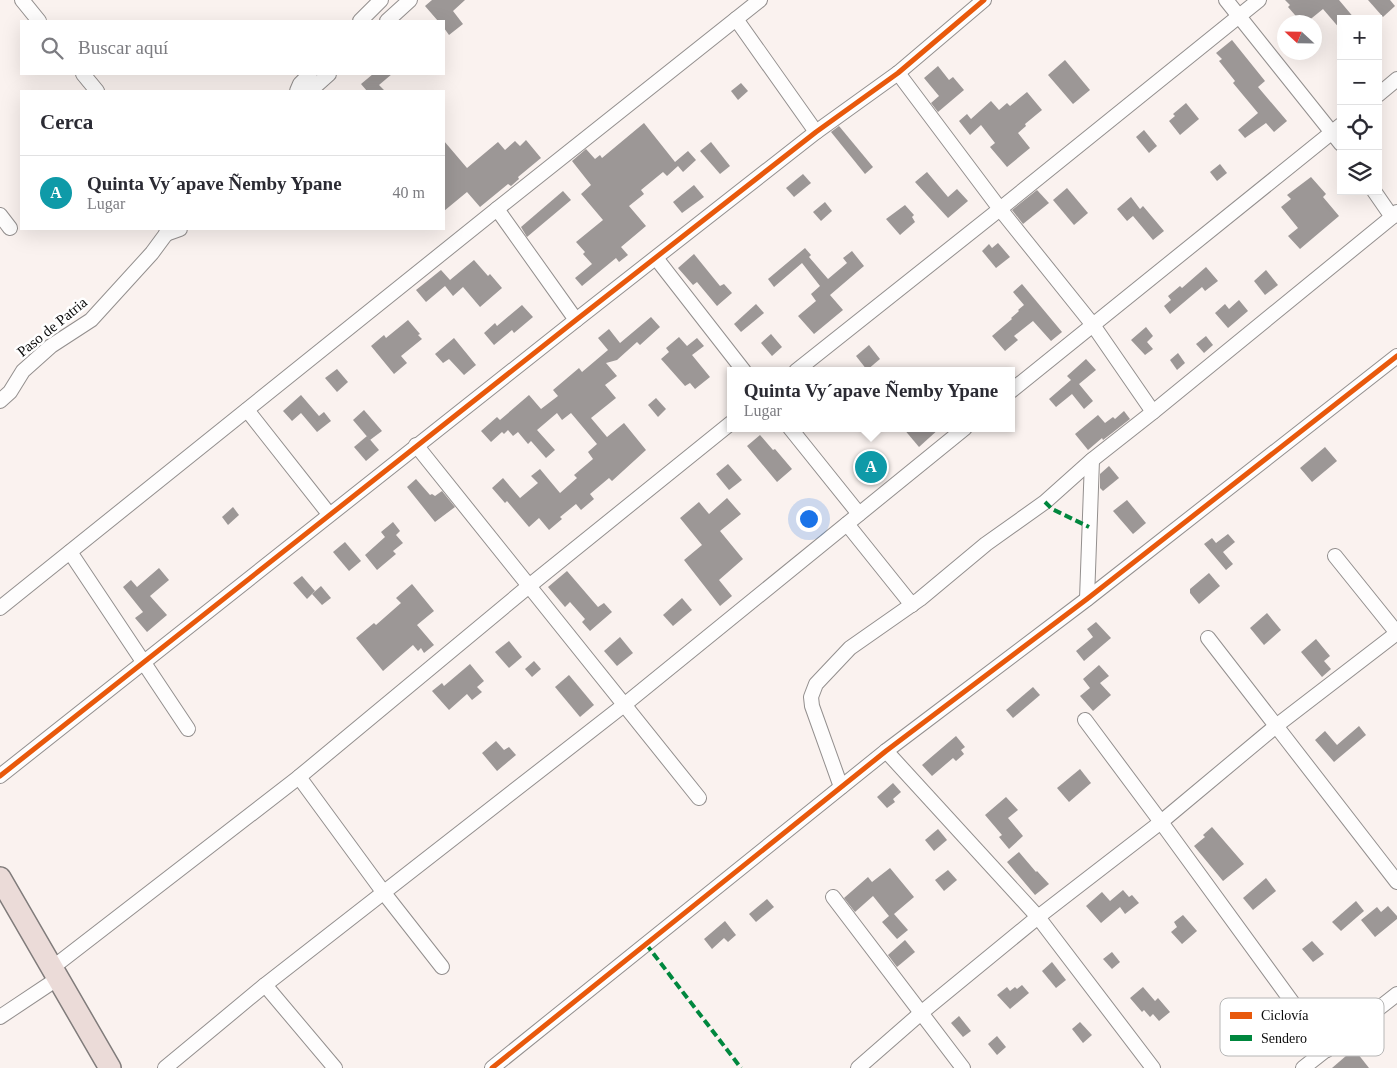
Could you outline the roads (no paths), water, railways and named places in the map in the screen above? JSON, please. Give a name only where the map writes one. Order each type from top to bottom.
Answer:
[{"type":"main road","points":[[0,878],[110,1068]]},
{"type":"street","points":[[22,0],[38,20]]},
{"type":"street","points":[[361,20],[381,0]]},
{"type":"street","points":[[388,20],[410,0]]},
{"type":"street","points":[[0,608],[760,0]]},
{"type":"street","points":[[0,776],[416,445],[816,132],[898,73],[984,0]]},
{"type":"street","points":[[1015,388],[1337,129],[1226,0]]},
{"type":"street","points":[[801,367],[1000,210],[1260,0]]},
{"type":"street","points":[[736,20],[816,132]]},
{"type":"street","points":[[898,73],[1000,210],[1093,325],[1154,412]]},
{"type":"street","points":[[84,75],[96,90]]},
{"type":"street","points":[[297,90],[300,84],[309,75]]},
{"type":"street","points":[[311,90],[328,75]]},
{"type":"street","points":[[1382,92],[1397,79]]},
{"type":"street","points":[[841,787],[812,706],[811,697],[816,684],[850,648],[912,605],[986,544],[1045,502],[1092,460],[1154,412],[1394,214],[1377,195]]},
{"type":"street","points":[[497,209],[576,320]]},
{"type":"street","points":[[0,215],[10,228]]},
{"type":"street","name":"Paso de Patria","points":[[0,402],[10,392],[23,371],[51,346],[91,320],[152,253],[167,232]]},
{"type":"street","points":[[656,258],[741,367]]},
{"type":"street","points":[[492,1068],[886,751],[1087,599],[1397,356]]},
{"type":"street","points":[[247,410],[329,514]]},
{"type":"street","points":[[0,1017],[298,777],[529,586],[727,426]]},
{"type":"street","points":[[793,432],[858,514]]},
{"type":"street","points":[[165,1068],[264,985],[624,705],[960,432]]},
{"type":"street","points":[[416,445],[699,798]]},
{"type":"street","points":[[1087,599],[1092,460]]},
{"type":"street","points":[[846,524],[912,605]]},
{"type":"street","points":[[70,552],[188,729]]},
{"type":"street","points":[[858,1068],[921,1012],[1038,917],[1161,822],[1276,726],[1397,633],[1335,556]]},
{"type":"street","points":[[1208,638],[1397,882]]},
{"type":"street","points":[[1085,720],[1289,998]]},
{"type":"street","points":[[886,751],[1038,917],[1153,1068]]},
{"type":"street","points":[[298,777],[384,893],[442,967]]},
{"type":"street","points":[[833,897],[963,1068]]},
{"type":"street","points":[[264,985],[335,1068]]},
{"type":"street","points":[[1384,1004],[1397,994]]},
{"type":"street","points":[[1303,1068],[1319,1056]]},
{"type":"place","name":"Quinta Vy´apave Ñemby Ypane","points":[[871,467]]}]
